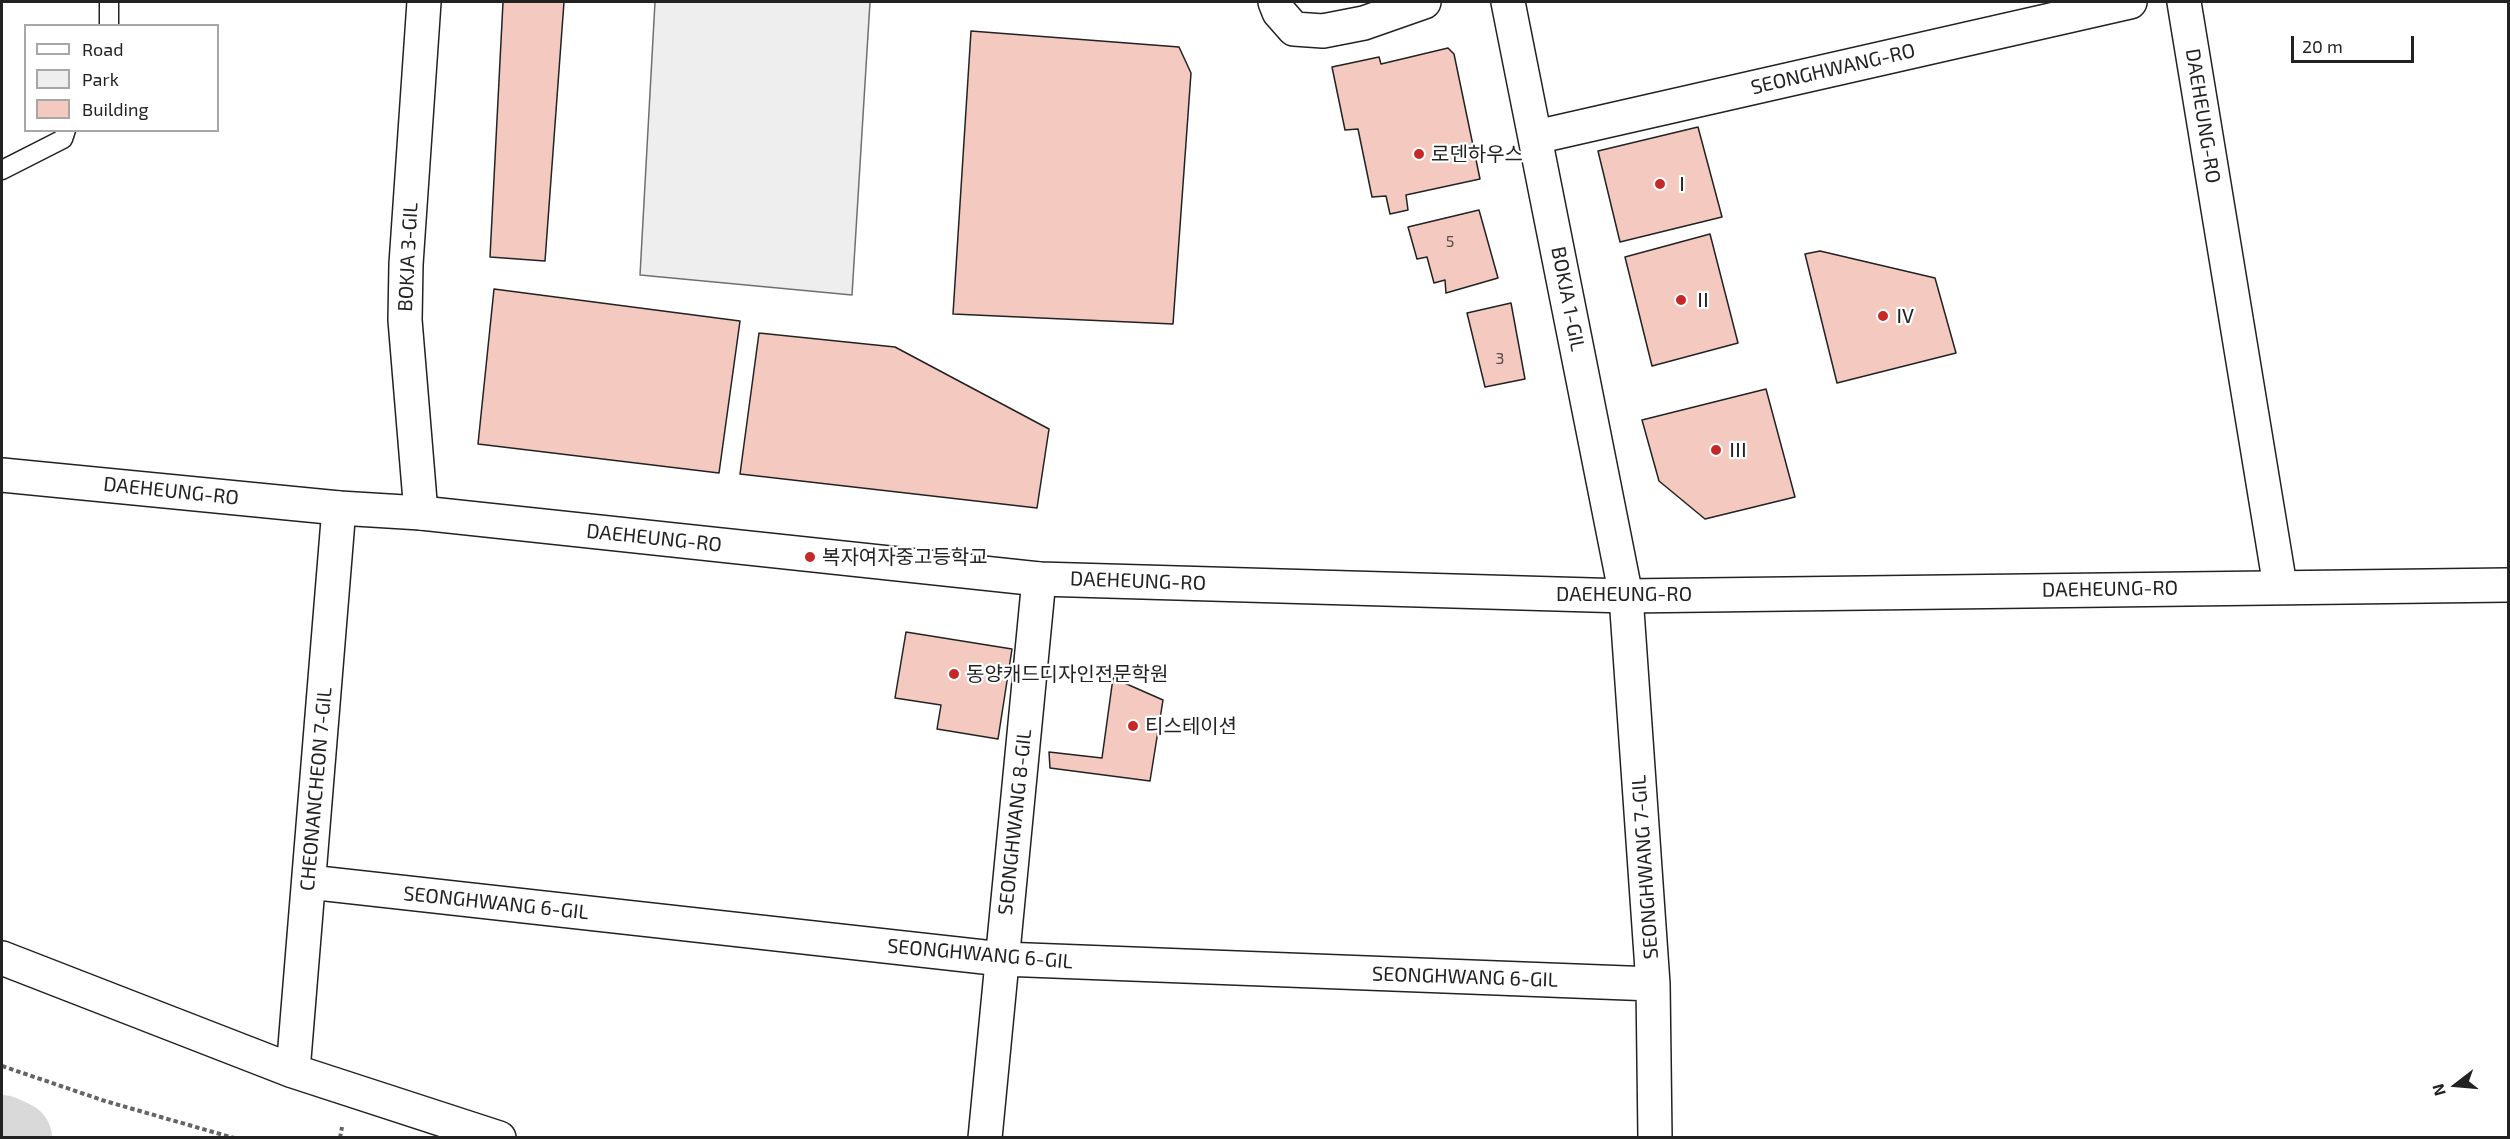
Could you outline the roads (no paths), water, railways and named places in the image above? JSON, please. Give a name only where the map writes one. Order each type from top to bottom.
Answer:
[{"type":"street","name":"BOKJA 3-GIL","points":[[421,513],[405,320],[406,264],[424,2]]},
{"type":"street","points":[[1275,2],[1279,12],[1294,28],[1323,31],[1364,23],[1424,2]]},
{"type":"street","name":"BOKJA 1-GIL","points":[[1508,2],[1626,596]]},
{"type":"street","name":"SEONGHWANG-RO","points":[[1536,137],[2130,2]]},
{"type":"street","name":"DAEHEUNG-RO","points":[[2184,2],[2280,586]]},
{"type":"street","name":"DAEHEUNG-RO","points":[[2,475],[339,508],[421,513],[1039,579],[1626,596],[2280,586],[2508,585]]},
{"type":"street","name":"CHEONANCHEON 7-GIL","points":[[293,1071],[339,508]]},
{"type":"street","name":"SEONGHWANG 8-GIL","points":[[985,1137],[1039,579]]},
{"type":"street","name":"SEONGHWANG 7-GIL","points":[[1626,596],[1653,984],[1655,1137]]},
{"type":"street","name":"SEONGHWANG 6-GIL","points":[[309,882],[1002,959],[1653,984]]},
{"type":"street","points":[[2,958],[293,1071],[499,1137]]},
{"type":"lane","points":[[109,24],[110,2]]},
{"type":"lane","points":[[2,170],[63,139],[65,132]]},
{"type":"waterway","points":[[2,1132],[15,1138]]},
{"type":"place","name":"로덴하우스","points":[[1419,154]]},
{"type":"place","name":"Ⅰ","points":[[1660,184]]},
{"type":"place","name":"Ⅱ","points":[[1681,300]]},
{"type":"place","name":"Ⅳ","points":[[1883,316]]},
{"type":"place","name":"Ⅲ","points":[[1716,450]]},
{"type":"place","name":"복자여자중고등학교","points":[[810,557]]},
{"type":"place","name":"동양캐드디자인전문학원","points":[[954,674]]},
{"type":"place","name":"티스테이션","points":[[1133,726]]}]
